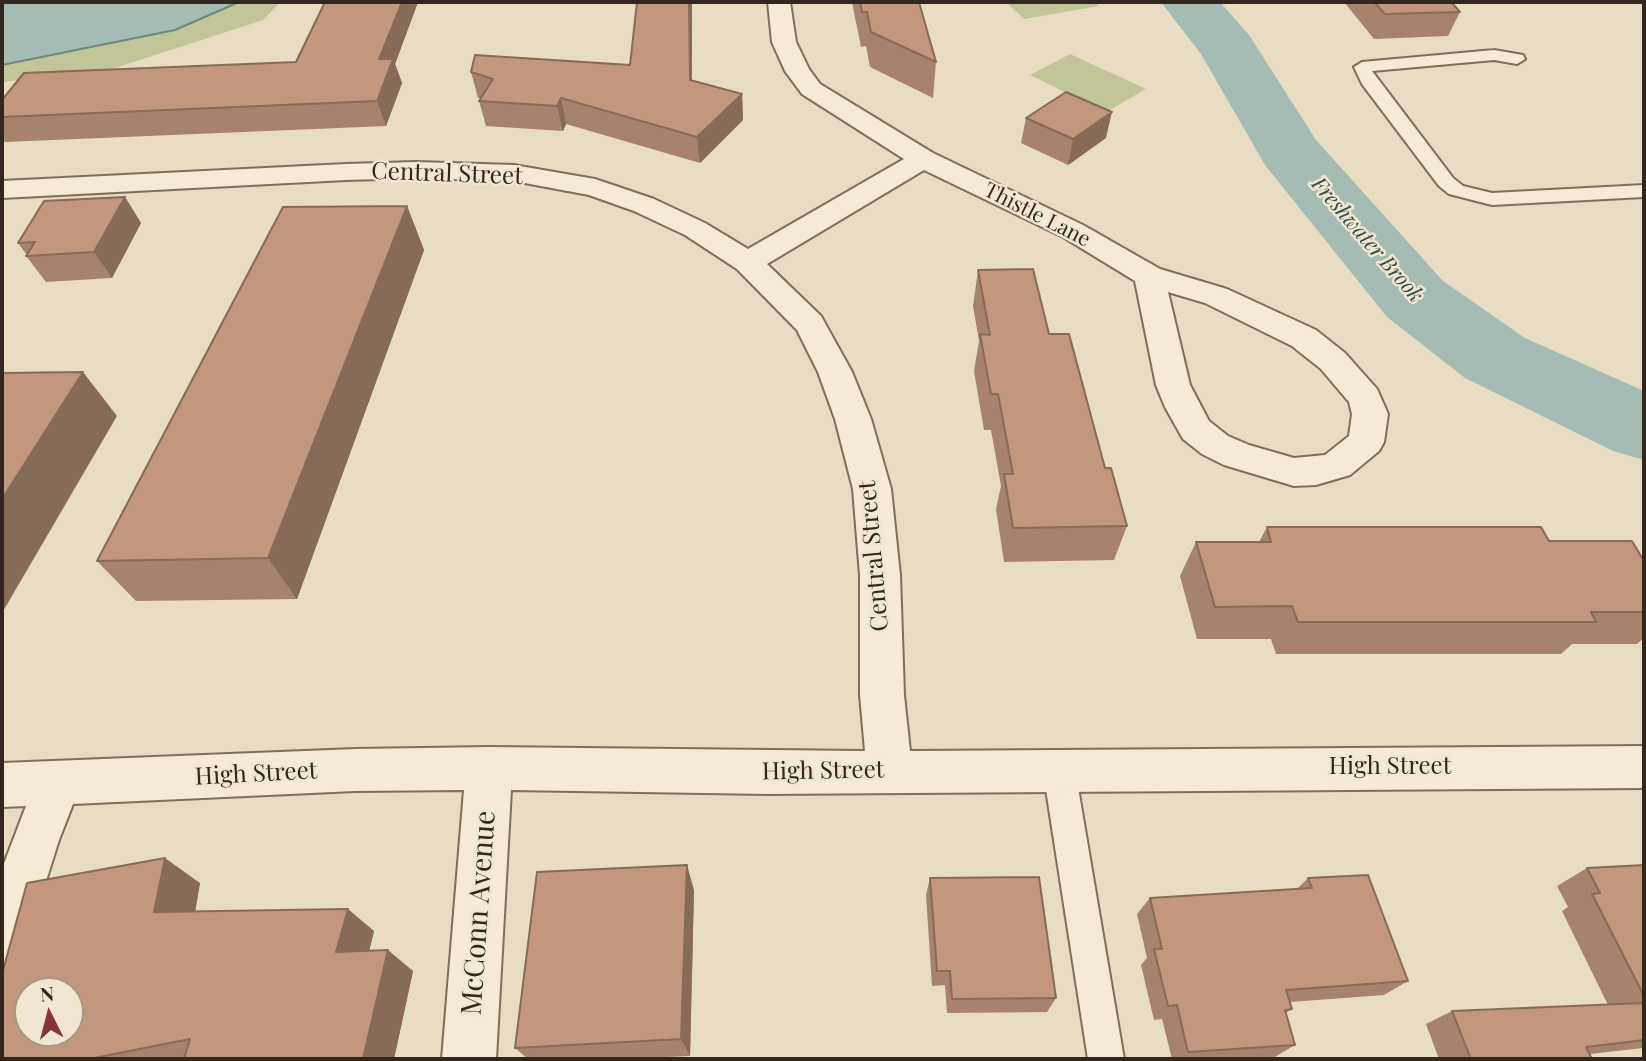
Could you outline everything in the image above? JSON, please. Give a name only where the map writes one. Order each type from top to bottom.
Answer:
[{"type":"street","name":"Thistle Lane","points":[[779,2],[784,42],[797,71],[811,89],[923,159],[1073,231],[1149,276],[1216,296],[1304,338],[1334,360],[1366,398],[1370,414],[1366,442],[1338,465],[1305,471],[1263,464],[1215,445],[1196,430],[1173,385],[1149,276]]},
{"type":"street","points":[[748,262],[923,159]]},
{"type":"street","name":"Central Street","points":[[2,190],[346,172],[416,170],[514,173],[595,188],[644,205],[695,229],[748,262],[810,324],[835,372],[856,430],[872,489],[880,575],[883,695],[890,770]]},
{"type":"street","name":"High Street","points":[[2,785],[355,770],[489,768],[768,773],[890,770],[1644,767]]},
{"type":"street","name":"McConn Avenue","points":[[469,1059],[489,768]]},
{"type":"street","points":[[2,945],[35,840],[58,784]]},
{"type":"lane","points":[[1517,59],[1494,55],[1362,66],[1368,80],[1446,182],[1456,190],[1492,199],[1639,192]]},
{"type":"lane","points":[[1059,769],[1106,1059]]},
{"type":"green space","points":[[2,2],[281,2],[263,20],[112,69],[2,82]]},
{"type":"green space","points":[[1006,2],[1095,2],[1099,6],[1024,19]]},
{"type":"green space","points":[[1070,54],[1146,89],[1106,112],[1030,75]]},
{"type":"water","points":[[2,2],[239,2],[175,30],[2,65]]},
{"type":"building","points":[[325,2],[402,2],[379,59],[393,59],[377,101],[2,117],[2,100],[24,73],[296,62]]},
{"type":"building","points":[[637,2],[689,2],[690,80],[742,94],[697,137],[561,98],[557,106],[479,101],[493,79],[471,72],[475,55],[630,65]]},
{"type":"building","points":[[860,2],[919,2],[936,62],[871,32],[867,12],[862,12]]},
{"type":"building","points":[[1374,2],[1451,2],[1460,12],[1385,14]]},
{"type":"building","points":[[1066,92],[1112,112],[1073,139],[1026,118]]},
{"type":"building","points":[[125,197],[94,252],[26,256],[35,242],[18,243],[44,201]]},
{"type":"building","points":[[407,206],[268,558],[97,561],[283,207]]},
{"type":"building","points":[[1033,269],[1049,334],[1069,334],[1105,468],[1111,468],[1127,526],[1013,528],[1004,474],[1013,474],[998,394],[991,394],[980,334],[990,335],[978,270]]},
{"type":"building","points":[[83,372],[2,499],[2,373]]},
{"type":"building","points":[[1267,527],[1541,527],[1549,541],[1632,541],[1644,561],[1644,612],[1591,612],[1596,622],[1298,622],[1292,606],[1215,607],[1196,542],[1271,542]]},
{"type":"building","points":[[165,858],[154,912],[348,909],[336,952],[388,950],[363,1059],[184,1059],[190,1039],[89,1059],[2,1059],[2,974],[27,883]]},
{"type":"building","points":[[687,865],[681,1039],[515,1048],[537,872]]},
{"type":"building","points":[[1644,865],[1644,996],[1592,894],[1600,893],[1587,868]]},
{"type":"building","points":[[1368,875],[1408,981],[1286,990],[1292,1009],[1285,1010],[1295,1045],[1188,1052],[1177,1005],[1168,1006],[1154,949],[1162,949],[1150,898],[1312,888],[1308,878]]},
{"type":"building","points":[[1039,877],[1056,998],[952,999],[950,971],[937,971],[930,878]]},
{"type":"building","points":[[1644,1003],[1644,1040],[1586,1047],[1592,1059],[1471,1059],[1452,1011]]},
{"type":"waterway","name":"Freshwater Brook","points":[[1189,2],[1228,48],[1289,151],[1415,299],[1495,358],[1644,428]]}]
